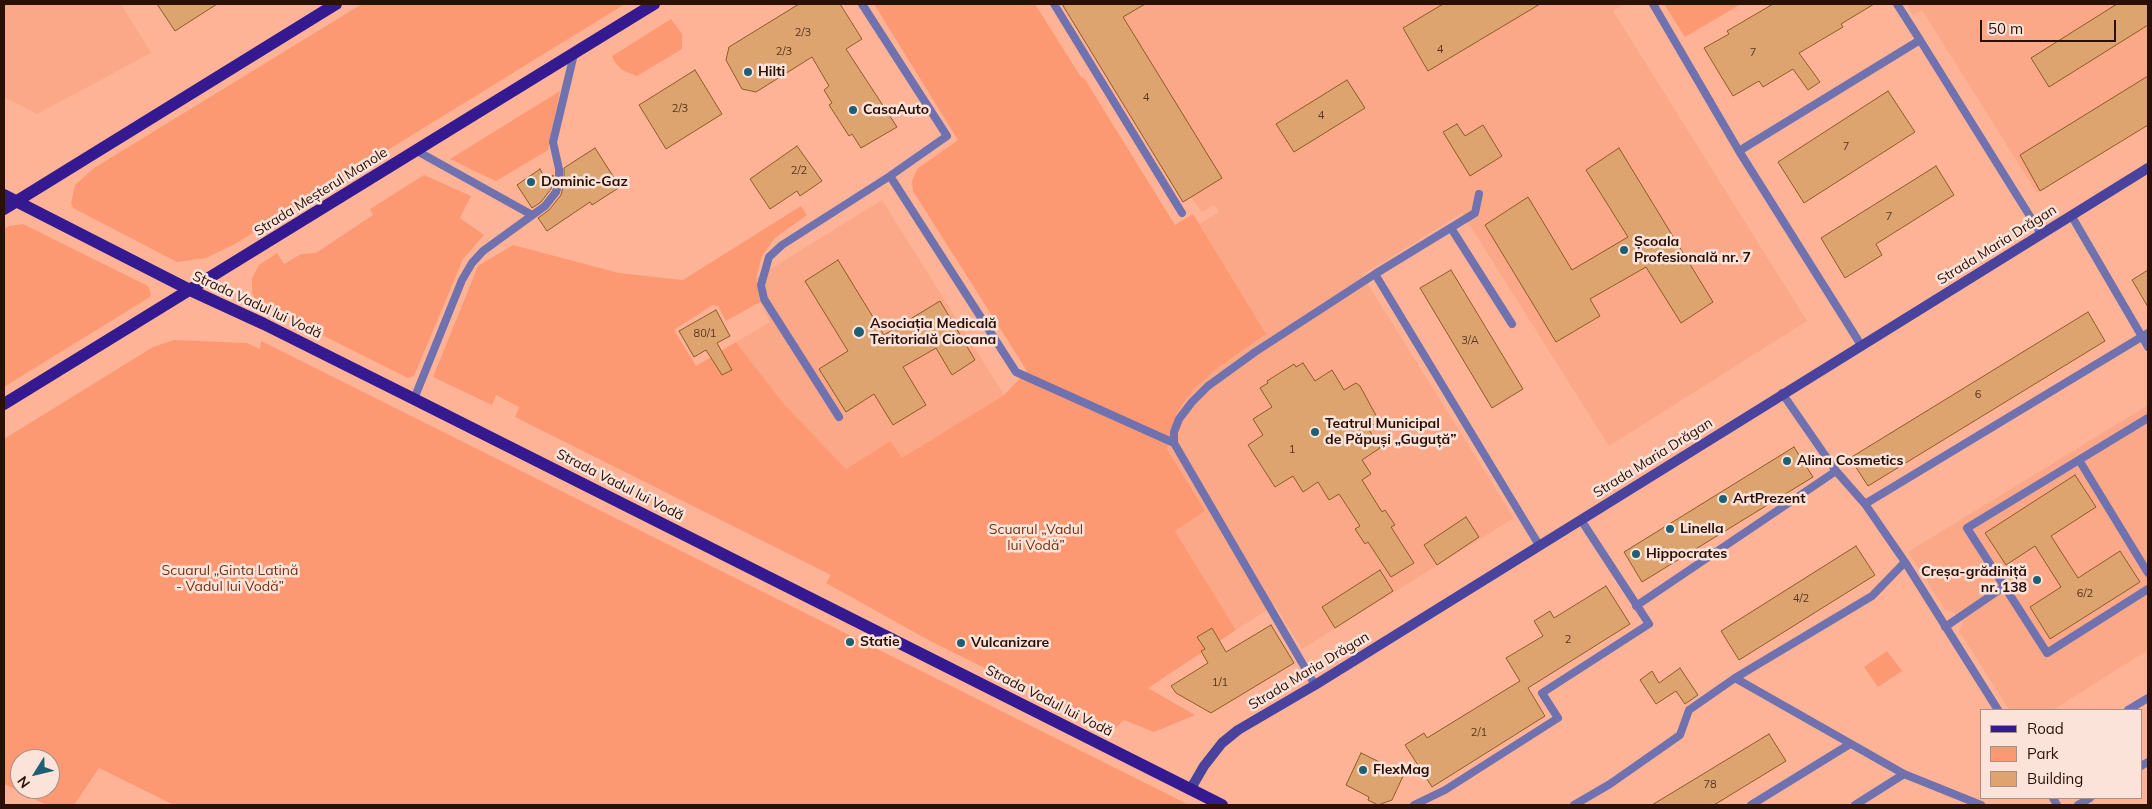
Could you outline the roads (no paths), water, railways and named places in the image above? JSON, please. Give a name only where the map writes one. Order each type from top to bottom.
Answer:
[{"type":"main road","points":[[4,210],[336,4]]},
{"type":"main road","name":"Strada Meșterul Manole","points":[[4,404],[654,4]]},
{"type":"main road","name":"Strada Maria Drăgan","points":[[1190,790],[1204,766],[1222,743],[1238,730],[1315,685],[1782,393],[2148,168]]},
{"type":"main road","name":"Strada Vadul lui Vodă","points":[[4,195],[190,290],[264,324],[1222,805]]},
{"type":"lane","points":[[839,417],[764,299],[760,285],[763,273],[769,258],[782,245],[890,176],[947,136],[862,4]]},
{"type":"lane","points":[[1054,4],[1182,213]]},
{"type":"lane","points":[[1653,4],[1739,151],[1861,345]]},
{"type":"lane","points":[[1897,4],[2041,234]]},
{"type":"lane","points":[[1739,151],[1920,40]]},
{"type":"lane","points":[[414,399],[462,280],[472,263],[483,251],[552,199],[559,182],[559,168],[553,142],[574,52]]},
{"type":"lane","points":[[416,151],[532,215]]},
{"type":"lane","points":[[890,176],[1016,372],[1174,443]]},
{"type":"lane","points":[[1315,685],[1174,443],[1174,432],[1179,419],[1208,386],[1255,352],[1475,212],[1480,194]]},
{"type":"lane","points":[[2071,215],[2145,335],[2148,347]]},
{"type":"lane","points":[[1451,228],[1512,324]]},
{"type":"lane","points":[[1375,274],[1539,545]]},
{"type":"lane","points":[[1865,504],[2145,335]]},
{"type":"lane","points":[[1782,393],[1836,471],[1865,504],[1905,562],[1997,709]]},
{"type":"lane","points":[[2148,418],[1967,528],[2047,652],[2148,589]]},
{"type":"lane","points":[[2079,460],[2148,573]]},
{"type":"lane","points":[[1636,606],[1836,471]]},
{"type":"lane","points":[[1414,805],[1446,790],[1558,718],[1542,693],[1649,624],[1581,520]]},
{"type":"lane","points":[[1574,805],[1610,784],[1680,735],[1689,710],[1735,678],[1872,596],[1905,562]]},
{"type":"lane","points":[[1945,626],[2005,586]]},
{"type":"lane","points":[[1735,678],[1904,774],[1981,805]]},
{"type":"lane","points":[[2130,709],[2148,698]]},
{"type":"lane","points":[[1751,805],[1850,744]]},
{"type":"lane","points":[[1855,805],[1904,774]]},
{"type":"place","name":"Hilti","points":[[748,72]]},
{"type":"place","name":"CasaAuto","points":[[853,110]]},
{"type":"place","name":"Dominic-Gaz","points":[[531,182]]},
{"type":"place","name":"Școala Profesională nr. 7","points":[[1624,250]]},
{"type":"place","name":"Asociația Medicală Teritorială Ciocana","points":[[859,332]]},
{"type":"place","name":"Teatrul Municipal de Păpuși „Guguță”","points":[[1315,432]]},
{"type":"place","name":"Alina Cosmetics","points":[[1787,461]]},
{"type":"place","name":"ArtPrezent","points":[[1723,499]]},
{"type":"place","name":"Linella","points":[[1670,529]]},
{"type":"place","name":"Hippocrates","points":[[1636,554]]},
{"type":"place","name":"Creșa-grădiniță nr. 138","points":[[2037,580]]},
{"type":"place","name":"Statie","points":[[850,642]]},
{"type":"place","name":"Vulcanizare","points":[[961,643]]},
{"type":"place","name":"FlexMag","points":[[1363,770]]},
{"type":"park label","name":"Scuarul „Vadul lui Vodă”","points":[[1036,538]]},
{"type":"park label","name":"Scuarul „Ginta Latină - Vadul lui Vodă”","points":[[230,580]]}]
